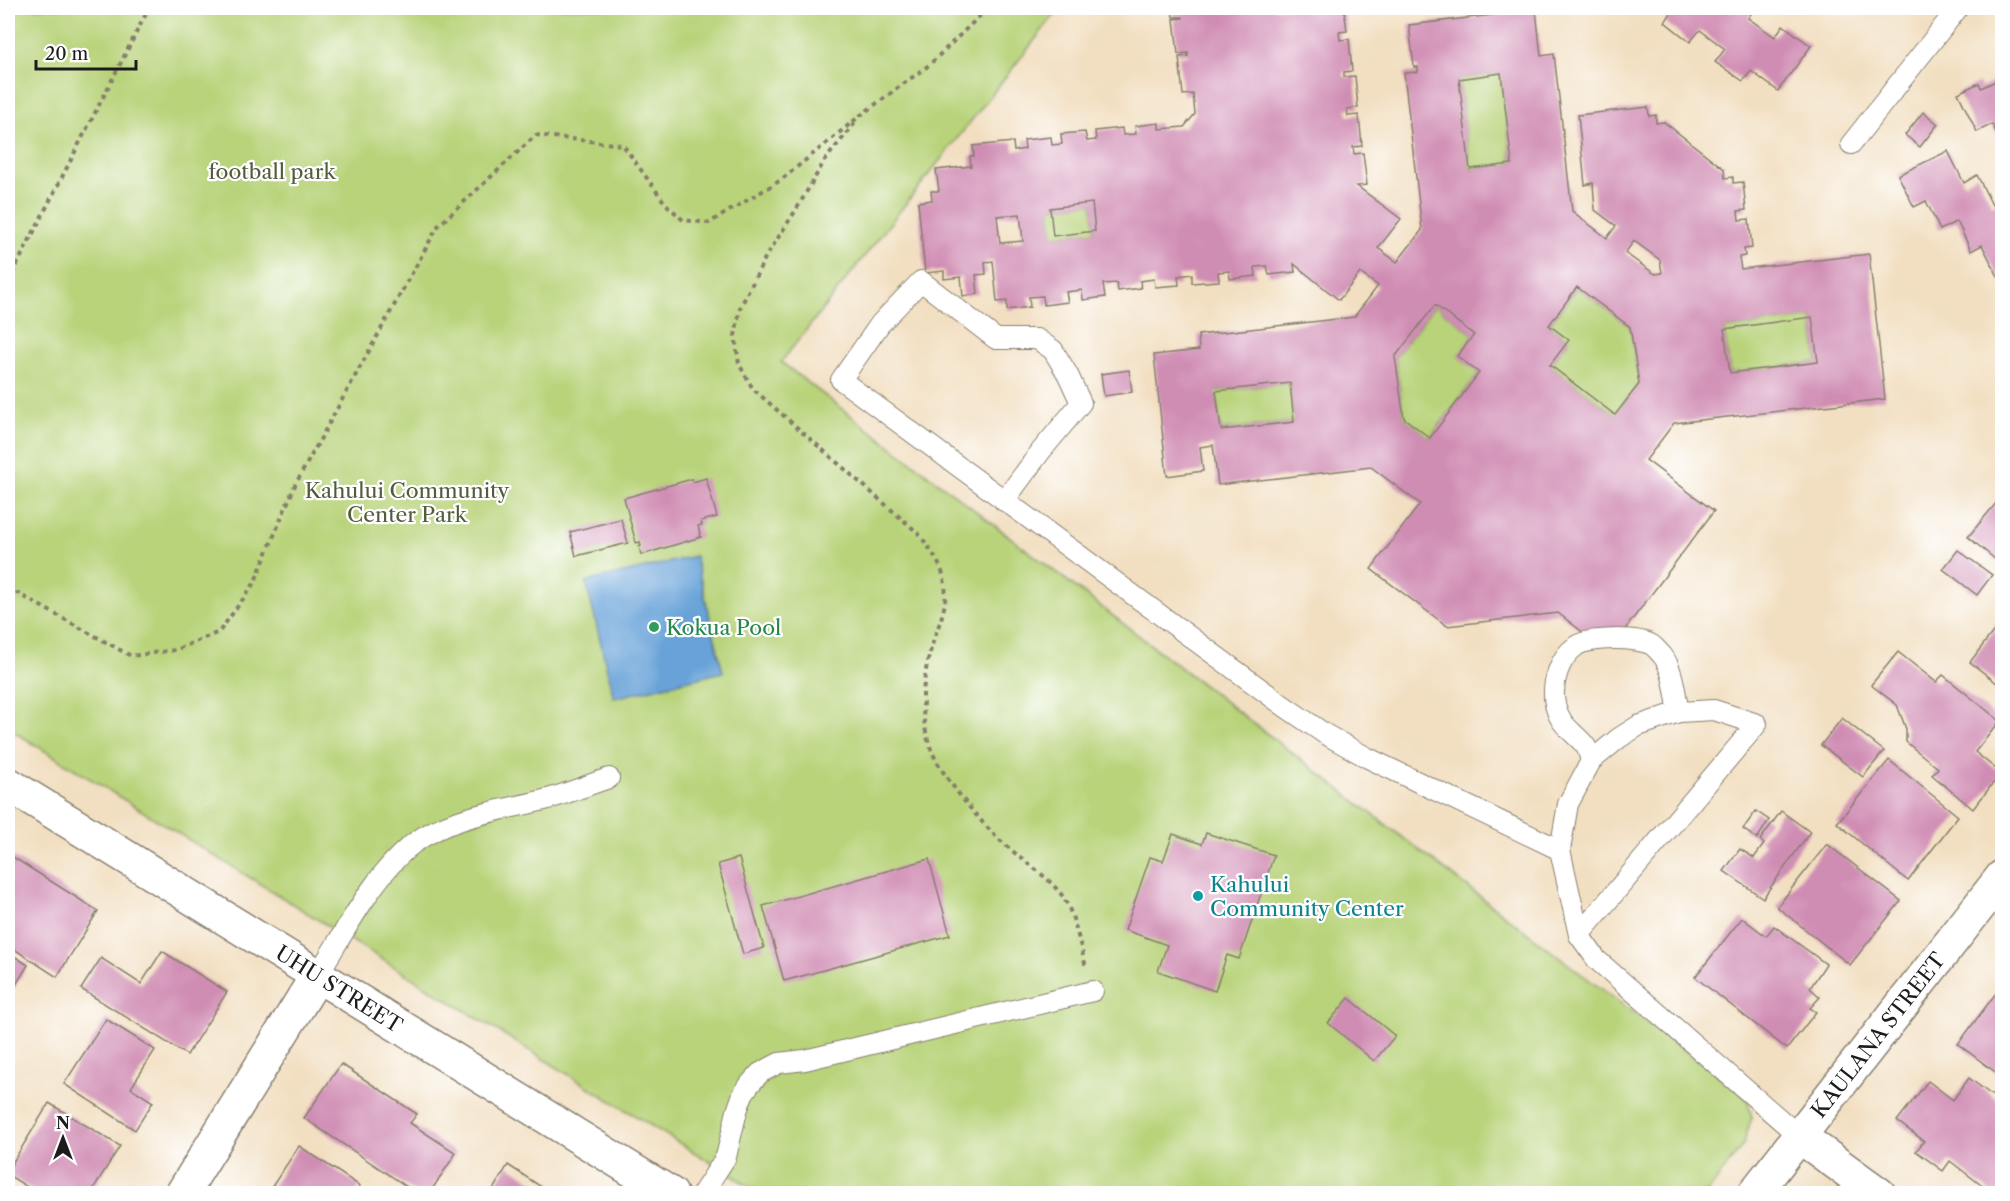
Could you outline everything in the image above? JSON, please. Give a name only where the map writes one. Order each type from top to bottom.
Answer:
[{"type":"street","name":"UHU STREET","points":[[8,784],[671,1194]]},
{"type":"street","name":"KAULANA STREET","points":[[1754,1194],[2002,877]]},
{"type":"street","points":[[182,1194],[318,976]]},
{"type":"street","points":[[1799,1136],[1879,1194]]},
{"type":"lane","points":[[1851,144],[1958,8]]},
{"type":"lane","points":[[1004,501],[1081,403],[1053,350],[1037,339],[996,339],[921,281],[880,324],[841,381],[1004,501],[1325,734],[1368,758],[1560,850]]},
{"type":"lane","points":[[1591,761],[1586,745],[1566,728],[1555,704],[1556,677],[1568,653],[1578,645],[1628,639],[1652,645],[1668,665],[1679,712]]},
{"type":"lane","points":[[1579,935],[1757,724],[1714,710],[1679,712],[1638,726],[1619,738],[1591,761],[1568,804],[1560,850],[1579,935],[1598,960],[1799,1136]]},
{"type":"lane","points":[[318,976],[375,885],[414,843],[463,820],[550,798],[609,778]]},
{"type":"lane","points":[[702,1194],[726,1157],[743,1094],[760,1073],[779,1063],[805,1060],[1093,991]]},
{"type":"path","points":[[8,282],[149,8]]},
{"type":"path","points":[[8,588],[131,656],[175,650],[219,632],[254,584],[296,485],[438,226],[536,135],[623,145],[665,203],[683,220],[709,223],[781,180],[861,115],[929,64],[988,8]]},
{"type":"path","points":[[861,115],[825,160],[765,258],[740,309],[735,336],[739,364],[753,389],[918,533],[935,556],[945,584],[944,612],[926,665],[923,693],[924,721],[931,749],[944,776],[982,820],[1002,842],[1062,895],[1071,916],[1093,991]]},
{"type":"green space","name":"Kahului Community Center Park","points":[[8,8],[1060,8],[781,362],[1576,970],[1746,1096],[1752,1117],[1743,1145],[1707,1193],[760,1193],[8,728]]},
{"type":"green space","points":[[1501,73],[1512,164],[1470,169],[1459,79]]},
{"type":"green space","points":[[1092,203],[1095,231],[1053,236],[1050,208]]},
{"type":"green space","points":[[1577,287],[1630,327],[1639,384],[1615,415],[1550,365],[1569,340],[1549,325]]},
{"type":"green space","points":[[1435,305],[1474,335],[1458,356],[1479,373],[1430,438],[1404,418],[1395,357]]},
{"type":"green space","points":[[1812,317],[1818,362],[1730,373],[1724,329]]},
{"type":"green space","points":[[1290,383],[1294,422],[1221,430],[1216,391]]},
{"type":"water","name":"Kokua Pool","points":[[695,556],[723,672],[614,698],[586,582]]},
{"type":"building","points":[[1172,8],[1344,8],[1347,31],[1339,32],[1340,40],[1349,39],[1352,71],[1344,72],[1344,77],[1355,76],[1358,108],[1347,109],[1348,116],[1359,115],[1362,146],[1353,147],[1354,154],[1363,153],[1367,185],[1357,186],[1401,219],[1378,248],[1397,262],[1422,230],[1404,73],[1418,72],[1418,67],[1414,67],[1409,25],[1536,10],[1541,56],[1554,54],[1572,211],[1607,238],[1616,226],[1595,210],[1593,183],[1585,185],[1578,115],[1648,107],[1649,116],[1656,115],[1656,123],[1664,122],[1724,169],[1725,178],[1733,177],[1733,183],[1743,182],[1746,210],[1738,211],[1739,220],[1749,219],[1752,248],[1744,249],[1745,256],[1739,257],[1741,269],[1869,254],[1885,399],[1674,423],[1646,460],[1714,511],[1620,636],[1589,637],[1558,613],[1447,626],[1371,569],[1420,504],[1371,467],[1218,485],[1213,445],[1200,447],[1203,471],[1167,476],[1154,355],[1199,350],[1198,335],[1354,317],[1378,286],[1360,273],[1339,300],[1294,264],[1295,272],[1269,275],[1267,266],[1255,267],[1256,276],[1230,279],[1229,271],[1218,272],[1219,281],[1192,283],[1192,274],[1178,276],[1179,285],[1155,287],[1154,279],[1140,281],[1141,288],[1118,291],[1117,283],[1103,284],[1105,297],[1083,300],[1082,290],[1066,292],[1068,302],[1044,305],[1043,296],[1029,297],[1030,307],[1007,310],[1007,301],[997,302],[993,261],[985,262],[986,274],[976,275],[978,294],[963,296],[961,277],[944,279],[944,271],[925,273],[918,202],[932,200],[931,191],[939,191],[936,170],[971,166],[970,156],[974,156],[973,146],[1013,142],[1014,151],[1025,149],[1024,140],[1051,137],[1052,145],[1062,144],[1061,134],[1085,132],[1087,141],[1096,140],[1095,131],[1122,128],[1123,135],[1136,134],[1135,126],[1159,123],[1159,129],[1184,127],[1195,114],[1193,94],[1183,95],[1179,57],[1188,56],[1188,53],[1178,54],[1174,19],[1183,17],[1173,17]],"holes":[[[1501,73],[1512,164],[1470,169],[1459,79]],[[1092,203],[1095,231],[1053,236],[1050,208]],[[1020,214],[1023,241],[1000,243],[997,216]],[[1634,241],[1660,260],[1662,273],[1655,274],[1625,253]],[[1577,287],[1630,327],[1639,384],[1615,415],[1550,365],[1569,340],[1549,325]],[[1435,305],[1474,335],[1457,356],[1479,373],[1430,438],[1404,418],[1395,357]],[[1812,317],[1818,362],[1730,373],[1724,329]],[[1290,383],[1294,422],[1221,430],[1216,391]]]},
{"type":"building","points":[[1670,8],[1755,8],[1748,18],[1775,37],[1783,25],[1811,46],[1778,91],[1751,71],[1743,81],[1715,62],[1725,49],[1700,30],[1690,42],[1665,22],[1673,10]]},
{"type":"building","points":[[2002,78],[2002,145],[1992,124],[1977,132],[1958,93],[1979,83],[1981,88]]},
{"type":"building","points":[[1923,112],[1938,124],[1920,147],[1905,135]]},
{"type":"building","points":[[1948,151],[1964,183],[1977,175],[1992,205],[2002,199],[2002,273],[1998,276],[1982,245],[1971,251],[1957,221],[1940,230],[1926,201],[1914,207],[1898,175]]},
{"type":"building","points":[[1129,370],[1132,392],[1104,396],[1101,374]]},
{"type":"building","points":[[706,478],[717,517],[701,521],[702,525],[698,526],[701,537],[641,555],[640,542],[636,543],[624,498],[692,479],[693,482]]},
{"type":"building","points":[[2002,496],[2002,563],[2001,564],[1968,537]]},
{"type":"building","points":[[621,519],[628,543],[576,556],[570,532]]},
{"type":"building","points":[[1958,550],[1992,575],[1977,595],[1943,569]]},
{"type":"building","points":[[2002,620],[2002,687],[1970,662]]},
{"type":"building","points":[[1898,652],[1936,682],[1943,675],[2000,721],[1975,752],[2001,773],[1973,809],[1932,775],[1938,768],[1906,742],[1906,729],[1897,705],[1871,685]]},
{"type":"building","points":[[1842,718],[1884,751],[1863,777],[1821,745]]},
{"type":"building","points":[[1889,760],[1958,816],[1908,881],[1837,823]]},
{"type":"building","points":[[1756,811],[1769,820],[1757,839],[1743,829]]},
{"type":"building","points":[[1781,811],[1810,832],[1763,898],[1724,871],[1740,849],[1754,858],[1764,844],[1760,840]]},
{"type":"building","name":"Kahului Community Center","points":[[1206,833],[1274,855],[1239,959],[1227,955],[1215,991],[1158,971],[1167,945],[1125,930],[1150,857],[1163,861],[1173,834],[1202,844]]},
{"type":"building","points":[[1827,844],[1901,901],[1850,965],[1777,907]]},
{"type":"building","points":[[8,854],[98,911],[57,977],[8,945]]},
{"type":"building","points":[[739,858],[764,948],[743,954],[718,864]]},
{"type":"building","points":[[929,859],[950,935],[784,981],[763,906]]},
{"type":"building","points":[[1742,918],[1766,936],[1774,926],[1826,964],[1810,988],[1820,997],[1810,1008],[1816,1012],[1787,1049],[1695,977]]},
{"type":"building","points":[[162,951],[227,992],[187,1055],[81,989],[101,958],[141,984]]},
{"type":"building","points":[[8,952],[28,965],[8,998]]},
{"type":"building","points":[[2002,985],[2002,1077],[1958,1044]]},
{"type":"building","points":[[1349,998],[1395,1036],[1374,1061],[1328,1023]]},
{"type":"building","points":[[106,1019],[155,1050],[131,1088],[153,1102],[135,1130],[64,1084]]},
{"type":"building","points":[[341,1064],[417,1114],[410,1123],[456,1153],[429,1194],[418,1194],[304,1118]]},
{"type":"building","points":[[1969,1078],[2002,1103],[2002,1194],[1993,1194],[1950,1161],[1943,1171],[1916,1151],[1924,1141],[1897,1121],[1928,1081],[1953,1100]]},
{"type":"building","points":[[49,1103],[120,1146],[90,1194],[33,1194],[34,1191],[8,1175],[8,1170]]},
{"type":"building","points":[[299,1146],[360,1186],[355,1194],[267,1194]]},
{"type":"building","points":[[508,1165],[552,1194],[490,1194]]},
{"type":"place","name":"Kokua Pool","points":[[654,627]]},
{"type":"place","name":"Kahului Community Center","points":[[1198,896]]},
{"type":"park label","name":"football park","points":[[272,171]]}]
